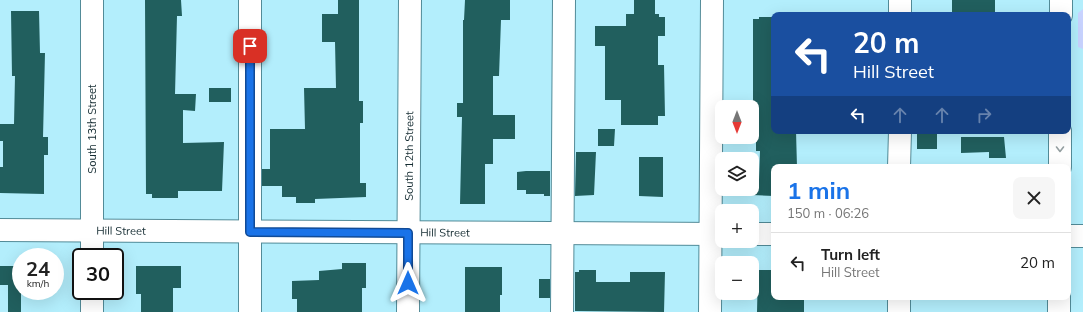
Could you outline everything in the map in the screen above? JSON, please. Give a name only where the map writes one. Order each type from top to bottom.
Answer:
[{"type":"street","name":"South 13th Street","points":[[92,0],[92,248]]},
{"type":"street","points":[[250,0],[250,312]]},
{"type":"street","name":"South 12th Street","points":[[408,312],[410,0]]},
{"type":"street","points":[[562,312],[564,0]]},
{"type":"street","points":[[712,0],[715,204]]},
{"type":"street","points":[[900,0],[900,12]]},
{"type":"street","points":[[1061,0],[1061,12]]},
{"type":"street","points":[[899,164],[900,134]]},
{"type":"street","points":[[1060,134],[1060,164]]},
{"type":"street","name":"Hill Street","points":[[0,230],[715,234]]},
{"type":"street","points":[[759,234],[771,234]]},
{"type":"street","points":[[1071,236],[1083,236]]},
{"type":"street","points":[[710,312],[715,247]]},
{"type":"street","points":[[92,300],[92,312]]},
{"type":"street","points":[[899,300],[899,312]]},
{"type":"street","points":[[1058,312],[1059,300]]},
{"type":"shaded area","points":[[1083,9],[1083,49],[1078,47],[1078,13]]},
{"type":"building","points":[[145,0],[181,0],[182,16],[177,16],[175,94],[196,94],[195,111],[183,110],[183,143],[224,142],[222,191],[178,191],[178,198],[152,198],[152,194],[146,194]]},
{"type":"building","points":[[338,0],[359,0],[359,101],[363,101],[363,123],[360,123],[360,183],[366,183],[366,197],[315,199],[315,203],[296,203],[296,197],[282,197],[282,186],[262,186],[262,169],[270,169],[270,129],[305,129],[304,88],[336,88],[335,42],[322,42],[322,14],[338,14]]},
{"type":"building","points":[[465,0],[510,0],[510,20],[501,20],[499,76],[493,76],[493,115],[515,115],[515,139],[493,139],[493,164],[485,164],[485,204],[460,204],[462,117],[457,117],[457,103],[463,103],[463,20]]},
{"type":"building","points":[[634,0],[655,0],[655,14],[659,14],[659,17],[665,17],[665,36],[658,36],[658,65],[664,65],[665,116],[658,116],[658,125],[621,125],[621,100],[605,100],[605,46],[595,46],[595,26],[626,26],[626,14],[634,14]]},
{"type":"building","points":[[952,0],[995,0],[995,12],[952,12]]},
{"type":"building","points":[[11,11],[39,11],[40,53],[45,53],[43,137],[48,137],[48,155],[44,155],[44,194],[0,193],[0,167],[3,167],[3,141],[0,141],[0,124],[14,124],[15,76],[12,76]]},
{"type":"building","points":[[759,17],[771,17],[771,134],[796,134],[797,164],[771,164],[771,196],[759,195],[760,151],[756,151],[756,144],[759,144],[759,100],[753,100],[753,19],[759,19]]},
{"type":"building","points":[[209,88],[231,88],[231,102],[209,102]]},
{"type":"building","points":[[598,129],[615,129],[614,146],[598,146]]},
{"type":"building","points":[[917,134],[937,134],[937,149],[917,149]]},
{"type":"building","points":[[961,137],[1004,137],[1006,158],[989,158],[989,152],[961,153]]},
{"type":"building","points":[[576,152],[596,152],[594,195],[575,196]]},
{"type":"building","points":[[639,157],[663,157],[663,197],[639,196]]},
{"type":"building","points":[[550,171],[550,196],[544,196],[544,194],[526,194],[526,190],[517,190],[517,172]]},
{"type":"building","points":[[342,263],[366,263],[366,288],[362,288],[362,312],[297,312],[297,299],[292,299],[292,281],[319,280],[319,271],[342,269]]},
{"type":"building","points":[[0,266],[12,266],[12,300],[21,300],[21,312],[8,312],[8,285],[0,285]]},
{"type":"building","points":[[136,266],[181,266],[181,288],[173,288],[173,312],[141,312],[141,294],[136,294]]},
{"type":"building","points":[[465,267],[502,267],[502,295],[500,295],[500,312],[465,312]]},
{"type":"building","points":[[579,270],[596,270],[596,282],[630,282],[630,272],[665,272],[664,312],[575,311],[575,272],[579,272]]},
{"type":"building","points":[[759,270],[771,270],[771,300],[804,300],[804,312],[757,312],[757,300],[759,300]]},
{"type":"building","points":[[539,279],[550,279],[550,298],[539,298]]},
{"type":"route","points":[[250,46],[250,232],[408,233],[408,283]]}]
